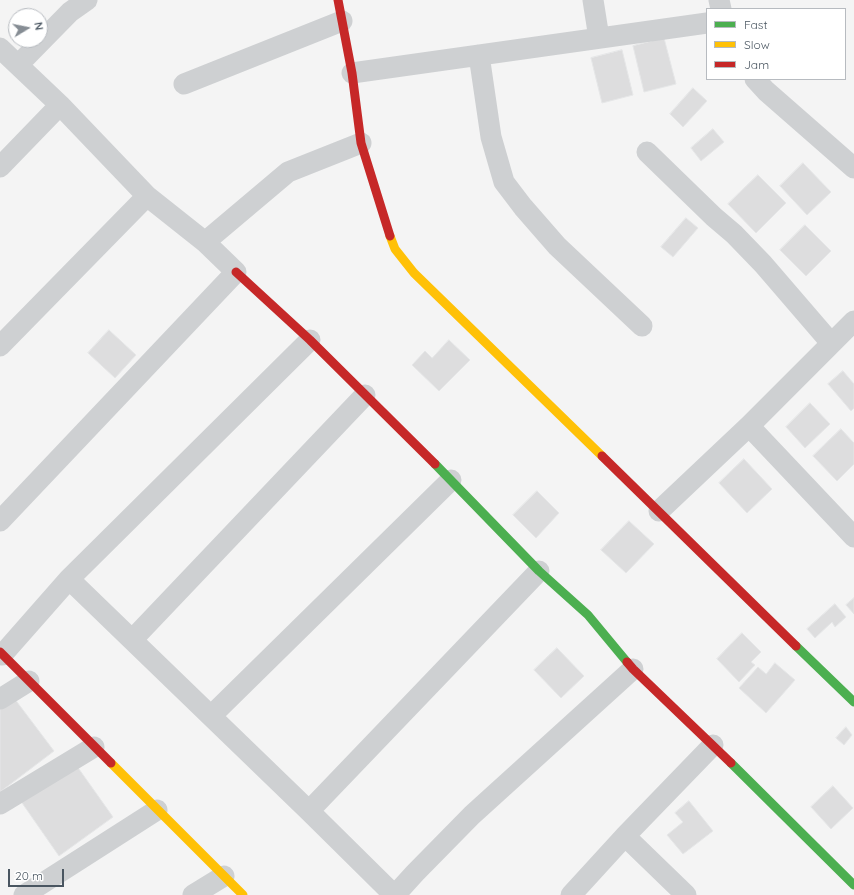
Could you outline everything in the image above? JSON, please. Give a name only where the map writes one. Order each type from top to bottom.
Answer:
[{"type":"street","points":[[18,65],[70,12],[87,0]]},
{"type":"street","points":[[338,0],[352,73],[360,143],[394,249],[414,273],[854,702]]},
{"type":"street","points":[[592,0],[599,38]]},
{"type":"street","points":[[184,84],[342,21]]},
{"type":"street","points":[[352,73],[706,23]]},
{"type":"street","points":[[0,48],[60,105],[148,196],[204,242],[310,340],[451,480],[539,571],[588,615],[633,669],[854,885]]},
{"type":"street","points":[[479,55],[491,136],[504,182],[523,207],[557,246],[642,326]]},
{"type":"street","points":[[756,80],[766,91],[854,168]]},
{"type":"street","points":[[0,167],[60,105]]},
{"type":"street","points":[[204,242],[288,172],[360,143]]},
{"type":"street","points":[[647,152],[714,217],[734,234],[763,264],[831,343]]},
{"type":"street","points":[[0,346],[148,196]]},
{"type":"street","points":[[0,521],[236,272]]},
{"type":"street","points":[[658,512],[749,426],[854,321]]},
{"type":"street","points":[[243,895],[1,654],[69,579],[310,340]]},
{"type":"street","points":[[132,640],[365,395]]},
{"type":"street","points":[[749,426],[854,537]]},
{"type":"street","points":[[211,716],[451,480]]},
{"type":"street","points":[[309,811],[539,571]]},
{"type":"street","points":[[69,579],[394,895],[472,815],[633,669]]},
{"type":"street","points":[[0,699],[29,681]]},
{"type":"street","points":[[571,895],[712,745]]},
{"type":"street","points":[[0,804],[94,747]]},
{"type":"street","points":[[24,895],[157,810]]},
{"type":"street","points":[[625,836],[686,895]]},
{"type":"street","points":[[193,895],[224,876]]},
{"type":"building","points":[[664,38],[676,84],[644,92],[633,46]]},
{"type":"building","points":[[622,50],[633,95],[602,103],[591,58]]},
{"type":"building","points":[[693,88],[707,101],[683,127],[670,114]]},
{"type":"building","points":[[713,129],[724,142],[701,161],[691,148]]},
{"type":"building","points":[[803,163],[831,192],[807,215],[780,186]]},
{"type":"building","points":[[758,175],[786,203],[756,233],[728,204]]},
{"type":"building","points":[[686,218],[698,228],[673,257],[661,247]]},
{"type":"building","points":[[805,225],[831,251],[806,276],[780,250]]},
{"type":"building","points":[[109,330],[136,355],[115,378],[88,353]]},
{"type":"building","points":[[449,340],[470,360],[439,391],[412,365],[425,351],[432,358]]},
{"type":"building","points":[[843,371],[854,384],[854,408],[851,411],[828,384]]},
{"type":"building","points":[[810,403],[830,424],[805,448],[786,427]]},
{"type":"building","points":[[841,429],[854,443],[854,464],[837,481],[813,456]]},
{"type":"building","points":[[744,459],[772,489],[747,513],[719,483]]},
{"type":"building","points":[[537,491],[559,513],[536,538],[513,515]]},
{"type":"building","points":[[629,521],[654,544],[626,573],[601,550]]},
{"type":"building","points":[[854,598],[854,614],[846,605]]},
{"type":"building","points":[[835,604],[846,617],[835,627],[832,622],[815,638],[807,629]]},
{"type":"building","points":[[742,633],[761,652],[751,662],[755,665],[739,682],[717,659]]},
{"type":"building","points":[[557,648],[584,676],[561,698],[534,670]]},
{"type":"building","points":[[775,663],[795,680],[766,713],[739,688],[758,667],[766,674]]},
{"type":"building","points":[[11,694],[54,751],[0,792],[0,703]]},
{"type":"building","points":[[846,727],[852,735],[844,745],[836,738]]},
{"type":"building","points":[[74,762],[113,817],[59,856],[20,800]]},
{"type":"building","points":[[833,786],[853,808],[831,829],[811,807]]},
{"type":"building","points":[[689,801],[713,831],[683,854],[667,835],[683,822],[675,813]]},
{"type":"traffic: fast","points":[[435,464],[539,571],[588,615],[627,662]]},
{"type":"traffic: fast","points":[[796,646],[854,702]]},
{"type":"traffic: fast","points":[[731,763],[854,885]]},
{"type":"traffic: slow","points":[[390,236],[395,249],[414,273],[602,456]]},
{"type":"traffic: slow","points":[[111,763],[243,895]]},
{"type":"traffic: jam","points":[[338,0],[352,73],[361,143],[390,236]]},
{"type":"traffic: jam","points":[[236,272],[310,340],[435,464]]},
{"type":"traffic: jam","points":[[602,456],[796,646]]},
{"type":"traffic: jam","points":[[0,652],[111,763]]},
{"type":"traffic: jam","points":[[627,662],[731,763]]}]
